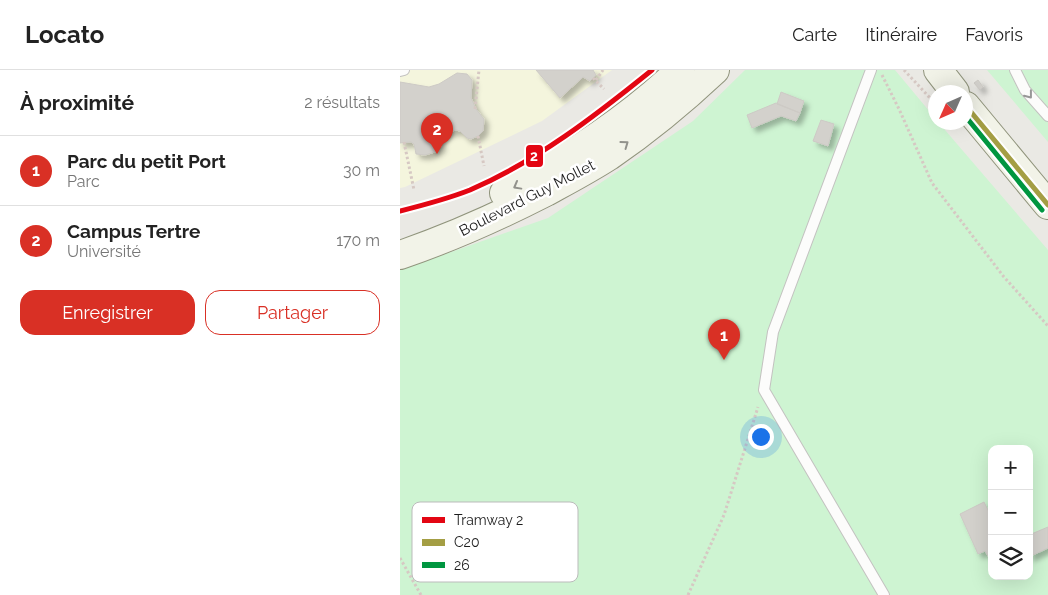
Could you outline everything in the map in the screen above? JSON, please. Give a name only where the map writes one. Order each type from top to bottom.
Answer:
[{"type":"main road","name":"Boulevard Guy Mollet","points":[[400,239],[448,221],[519,185],[559,162],[593,141],[620,121],[680,70]]},
{"type":"main road","name":"Boulevard Guy Mollet","points":[[400,255],[490,219],[585,171],[609,156],[649,126],[695,89],[715,70]]},
{"type":"main road","points":[[938,70],[950,85]]},
{"type":"main road","points":[[973,114],[1048,205]]},
{"type":"lane","points":[[400,71],[404,70]]},
{"type":"lane","points":[[871,70],[773,332],[764,390],[884,595]]},
{"type":"lane","points":[[1015,70],[1025,90],[1048,116]]},
{"type":"path","points":[[475,108],[479,70]]},
{"type":"path","points":[[604,70],[594,79],[604,89]]},
{"type":"path","points":[[880,70],[932,183],[1004,277],[1048,326]]},
{"type":"path","points":[[904,70],[928,96]]},
{"type":"path","points":[[478,136],[484,166]]},
{"type":"path","points":[[404,142],[414,190]]},
{"type":"path","points":[[688,595],[724,515],[764,390]]},
{"type":"path","points":[[400,558],[412,579]]},
{"type":"path","points":[[414,582],[421,595]]},
{"type":"shaded area","points":[[400,70],[612,70],[542,121],[400,188]]},
{"type":"green space","points":[[745,70],[895,70],[928,110],[928,130],[945,130],[1048,250],[1048,595],[400,595],[400,270],[548,218],[693,121]]},
{"type":"green space","points":[[987,70],[1048,70],[1048,142]]},
{"type":"building","points":[[536,70],[593,70],[596,75],[590,81],[583,77],[560,98]]},
{"type":"building","points":[[457,73],[467,74],[472,80],[471,98],[476,109],[484,119],[483,131],[471,139],[456,130],[446,133],[440,137],[441,147],[435,152],[425,155],[416,154],[414,144],[411,142],[400,143],[400,82],[429,87],[439,84]]},
{"type":"building","points":[[978,80],[983,87],[980,90],[974,83]]},
{"type":"building","points":[[781,92],[804,101],[800,113],[777,104]]},
{"type":"building","points":[[776,103],[800,113],[796,121],[781,116],[752,128],[747,115]]},
{"type":"building","points":[[821,120],[834,124],[828,146],[813,141]]},
{"type":"building","points":[[984,502],[988,510],[988,556],[985,551],[978,554],[960,514]]},
{"type":"building","points":[[1048,527],[1048,548],[1033,555],[1033,535]]},
{"type":"tram line","name":"2","points":[[400,211],[470,190],[519,165],[587,121],[652,70]]},
{"type":"transit line","name":"C20","points":[[973,114],[1048,205]]},
{"type":"transit line","name":"26","points":[[973,126],[1042,210]]},
{"type":"place","name":"Campus Tertre","points":[[437,154]]},
{"type":"place","name":"Parc du petit Port","points":[[724,360]]}]
